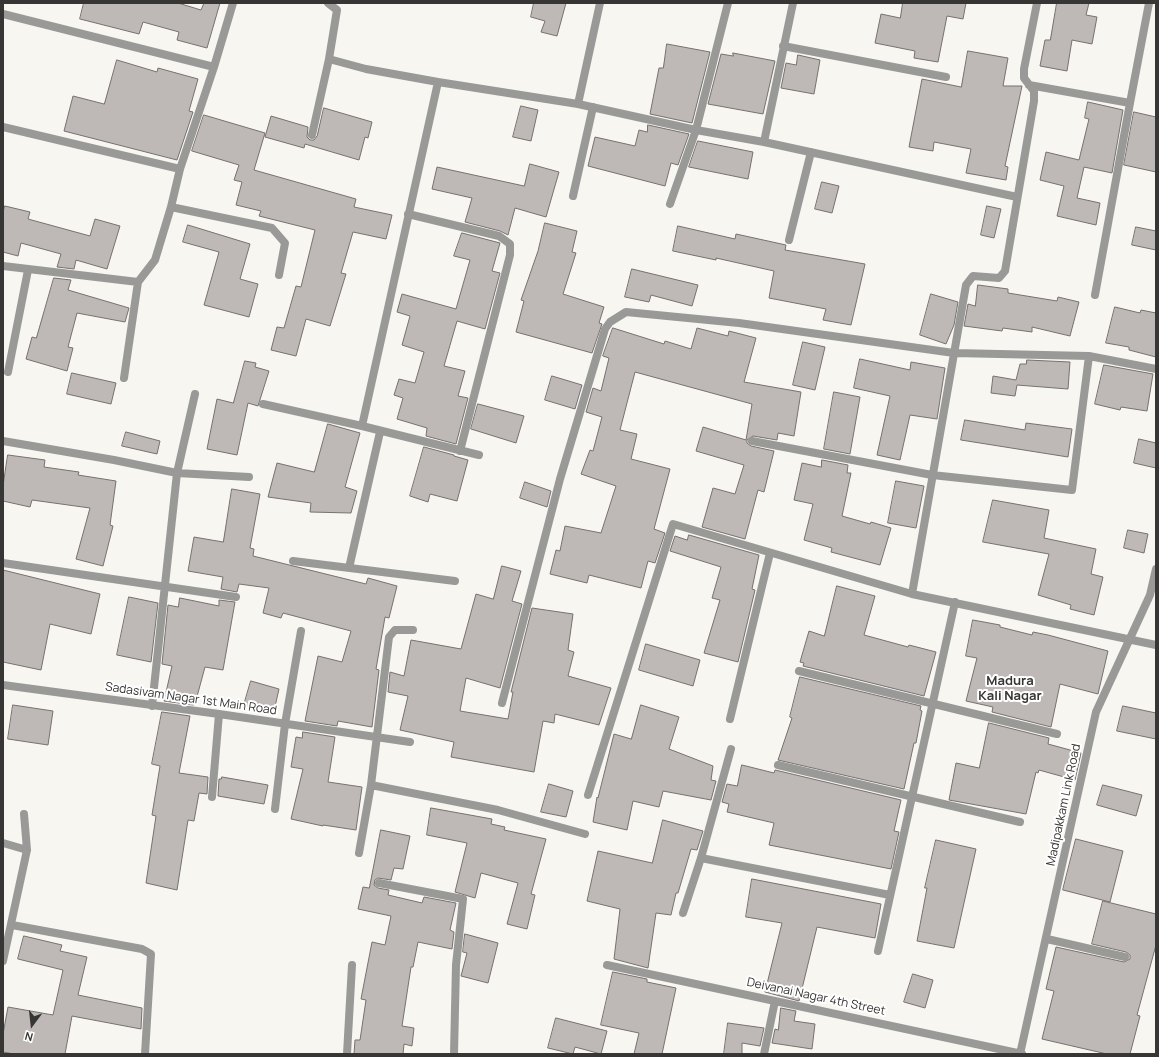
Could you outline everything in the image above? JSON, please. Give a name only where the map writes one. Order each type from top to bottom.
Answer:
[{"type":"street","points":[[124,378],[138,282],[155,260],[171,207],[180,169],[214,67],[233,3]]},
{"type":"street","points":[[312,135],[329,59],[337,10],[328,3]]},
{"type":"street","points":[[578,104],[600,3]]},
{"type":"street","points":[[670,204],[696,130],[728,3]]},
{"type":"street","points":[[764,142],[793,3]]},
{"type":"street","points":[[912,594],[966,285],[973,276],[999,278],[1005,271],[1034,101],[1034,91],[1024,78],[1024,69],[1037,3]]},
{"type":"street","points":[[1095,295],[1149,3]]},
{"type":"street","points":[[3,14],[214,67]]},
{"type":"street","points":[[783,46],[946,77]]},
{"type":"street","points":[[329,59],[366,69],[593,107],[696,130],[764,142],[1017,197]]},
{"type":"street","points":[[362,426],[438,82]]},
{"type":"street","points":[[1028,85],[1130,103]]},
{"type":"street","points":[[573,196],[593,107]]},
{"type":"street","points":[[3,128],[180,169]]},
{"type":"street","points":[[789,240],[811,152]]},
{"type":"street","points":[[171,207],[272,228],[285,243],[279,275]]},
{"type":"street","points":[[408,214],[499,236],[510,244],[510,255],[460,451]]},
{"type":"street","points":[[3,266],[138,282]]},
{"type":"street","points":[[8,372],[28,270]]},
{"type":"street","points":[[502,703],[560,479],[606,329],[610,322],[626,312],[739,323],[954,353],[1089,356],[1156,369]]},
{"type":"street","points":[[752,442],[932,475],[1072,490],[1089,356]]},
{"type":"street","points":[[152,706],[177,473],[195,394]]},
{"type":"street","points":[[263,404],[362,426],[380,432],[479,455]]},
{"type":"street","points":[[349,568],[380,432]]},
{"type":"street","points":[[3,441],[114,460],[177,473],[249,477]]},
{"type":"street","points":[[588,795],[673,524],[912,594],[1156,645]]},
{"type":"street","points":[[730,720],[770,552]]},
{"type":"street","points":[[293,561],[455,581]]},
{"type":"street","points":[[3,563],[165,588],[236,597]]},
{"type":"street","name":"Madipakkam Link Road","points":[[1021,1054],[1096,712],[1150,595],[1156,569]]},
{"type":"street","points":[[878,950],[955,602]]},
{"type":"street","points":[[359,854],[371,785],[389,637],[395,630],[413,630]]},
{"type":"street","points":[[275,809],[285,724],[302,631]]},
{"type":"street","points":[[799,671],[1057,734]]},
{"type":"street","name":"Sadasivam Nagar 1st Main Road","points":[[3,686],[219,714],[410,742]]},
{"type":"street","points":[[212,797],[219,714]]},
{"type":"street","points":[[683,913],[701,858],[731,749]]},
{"type":"street","points":[[778,765],[1020,822]]},
{"type":"street","points":[[371,785],[498,810],[585,834]]},
{"type":"street","points":[[3,961],[27,850],[24,814]]},
{"type":"street","points":[[3,843],[27,850]]},
{"type":"street","points":[[701,858],[890,895]]},
{"type":"street","points":[[379,883],[463,899],[456,965],[454,1054]]},
{"type":"street","points":[[12,925],[142,950],[151,954],[145,1054]]},
{"type":"street","points":[[1047,939],[1125,957]]},
{"type":"street","name":"Deivanai Nagar 4th Street","points":[[607,964],[1021,1054]]},
{"type":"street","points":[[347,1054],[352,965]]},
{"type":"street","points":[[764,1054],[775,1001]]},
{"type":"building","points":[[84,3],[178,3],[201,10],[204,3],[220,3],[207,48],[177,40],[179,32],[143,22],[139,34],[80,19]]},
{"type":"building","points":[[534,3],[566,3],[557,36],[541,32],[545,21],[531,17]]},
{"type":"building","points":[[903,3],[966,3],[963,19],[947,16],[938,62],[914,58],[915,51],[875,43],[881,14],[900,18]]},
{"type":"building","points":[[1057,3],[1089,3],[1086,15],[1097,17],[1092,44],[1072,40],[1067,71],[1040,66],[1045,40],[1050,40]]},
{"type":"building","points":[[667,44],[710,52],[692,123],[650,114],[659,68],[663,68]]},
{"type":"building","points":[[968,51],[1008,58],[1003,86],[1022,86],[1005,166],[1008,167],[1006,180],[966,173],[971,149],[934,142],[933,151],[909,147],[922,79],[961,87]]},
{"type":"building","points":[[733,53],[775,61],[763,114],[708,104],[721,54],[733,56]]},
{"type":"building","points":[[798,55],[820,60],[814,94],[781,88],[786,63],[796,65]]},
{"type":"building","points":[[117,60],[157,72],[158,68],[198,79],[189,111],[193,112],[177,160],[64,131],[73,96],[104,104]]},
{"type":"building","points":[[1088,102],[1123,110],[1112,173],[1084,167],[1077,198],[1100,203],[1096,225],[1057,216],[1064,186],[1040,180],[1046,152],[1079,160],[1089,119],[1085,118]]},
{"type":"building","points":[[521,106],[538,110],[531,141],[513,137]]},
{"type":"building","points":[[324,108],[372,122],[368,138],[365,137],[359,160],[305,144],[304,148],[265,137],[271,116],[308,127],[307,137],[310,140],[314,140],[317,136]]},
{"type":"building","points":[[1134,112],[1156,117],[1156,172],[1124,165]]},
{"type":"building","points":[[204,115],[265,133],[254,170],[356,199],[354,207],[392,215],[386,239],[353,232],[341,273],[346,274],[330,326],[306,319],[296,356],[271,350],[277,327],[284,328],[296,286],[301,287],[315,230],[259,216],[261,211],[236,205],[242,182],[234,180],[239,165],[192,151]]},
{"type":"building","points":[[648,125],[689,134],[678,165],[671,163],[665,186],[588,166],[595,137],[635,146],[639,130],[647,132]]},
{"type":"building","points":[[698,141],[753,152],[748,179],[689,167]]},
{"type":"building","points":[[530,164],[559,172],[546,217],[515,208],[508,235],[500,231],[465,222],[472,198],[432,189],[437,167],[524,186]]},
{"type":"building","points":[[822,182],[839,186],[832,213],[815,209]]},
{"type":"building","points":[[5,206],[30,212],[28,219],[90,236],[95,219],[120,226],[107,269],[76,260],[74,269],[57,267],[61,254],[21,243],[18,256],[3,252],[3,213]]},
{"type":"building","points":[[987,206],[1001,209],[994,238],[981,235]]},
{"type":"building","points":[[545,223],[577,231],[572,252],[576,253],[563,294],[604,307],[599,323],[602,324],[592,353],[516,332],[524,301],[521,300],[538,251]]},
{"type":"building","points":[[188,225],[250,244],[240,279],[258,284],[249,317],[204,305],[219,252],[183,242]]},
{"type":"building","points":[[678,226],[735,239],[736,234],[786,245],[785,250],[865,264],[851,325],[823,320],[826,309],[769,298],[774,271],[716,258],[716,260],[673,251]]},
{"type":"building","points":[[1136,227],[1156,231],[1156,250],[1132,245]]},
{"type":"building","points":[[462,233],[500,243],[492,271],[500,273],[485,329],[457,321],[444,366],[465,371],[458,396],[468,398],[456,444],[426,436],[427,428],[397,419],[403,398],[394,395],[399,379],[415,383],[424,352],[402,345],[410,316],[397,312],[402,294],[456,309],[470,260],[454,256]]},
{"type":"building","points":[[632,269],[698,285],[692,306],[651,295],[649,302],[625,297]]},
{"type":"building","points":[[54,278],[71,280],[68,290],[129,308],[125,322],[77,313],[68,347],[73,348],[67,371],[26,359],[32,337],[36,338]]},
{"type":"building","points":[[978,285],[1008,289],[1008,293],[1057,301],[1058,297],[1079,302],[1070,336],[1032,327],[1032,332],[1003,328],[1002,331],[964,326],[968,304],[975,306]]},
{"type":"building","points":[[931,294],[958,302],[954,325],[946,344],[920,335]]},
{"type":"building","points":[[1115,307],[1140,313],[1141,310],[1156,313],[1156,357],[1129,350],[1129,347],[1106,343]]},
{"type":"building","points":[[613,328],[664,344],[665,341],[691,349],[697,328],[728,336],[729,331],[756,338],[744,382],[801,392],[794,436],[778,433],[777,440],[753,436],[747,440],[747,443],[751,446],[774,451],[764,492],[758,490],[745,539],[702,527],[713,488],[735,494],[744,465],[696,451],[703,427],[746,440],[752,404],[635,372],[620,430],[637,434],[631,459],[670,469],[654,529],[665,533],[655,563],[648,561],[641,588],[589,575],[587,583],[550,574],[556,550],[560,551],[565,526],[601,533],[616,486],[581,474],[590,450],[593,451],[602,417],[586,412],[593,388],[601,391],[609,358],[603,356]]},
{"type":"building","points":[[803,342],[825,347],[815,390],[793,385]]},
{"type":"building","points":[[860,359],[910,370],[911,362],[945,368],[937,419],[910,415],[900,460],[877,455],[890,396],[854,388]]},
{"type":"building","points":[[1027,360],[1070,362],[1068,389],[1017,385],[1015,396],[991,393],[993,376],[1016,380],[1020,364],[1026,364]]},
{"type":"building","points":[[245,361],[256,363],[255,367],[269,371],[258,406],[248,403],[237,455],[207,449],[217,399],[233,403]]},
{"type":"building","points":[[1104,365],[1153,374],[1147,411],[1121,407],[1120,410],[1095,404]]},
{"type":"building","points":[[72,373],[116,383],[111,404],[67,394]]},
{"type":"building","points":[[552,376],[582,385],[575,409],[545,400]]},
{"type":"building","points":[[834,392],[860,397],[850,454],[824,449]]},
{"type":"building","points":[[478,404],[524,416],[516,443],[471,429]]},
{"type":"building","points":[[965,420],[1025,430],[1026,423],[1072,429],[1068,457],[961,440]]},
{"type":"building","points":[[328,424],[360,433],[345,487],[357,491],[351,513],[310,512],[311,503],[268,497],[277,463],[314,472]]},
{"type":"building","points":[[126,432],[160,441],[157,454],[122,446]]},
{"type":"building","points":[[1139,439],[1156,443],[1156,468],[1134,463]]},
{"type":"building","points":[[424,447],[468,460],[457,501],[430,494],[428,502],[410,496]]},
{"type":"building","points":[[8,455],[45,460],[44,467],[79,472],[78,475],[116,481],[110,525],[113,526],[103,566],[76,559],[90,508],[32,500],[30,507],[3,501],[3,486]]},
{"type":"building","points":[[822,460],[848,465],[847,473],[851,473],[842,516],[891,528],[880,565],[831,552],[832,548],[804,540],[813,504],[794,500],[802,463],[821,467]]},
{"type":"building","points":[[896,481],[924,486],[916,528],[888,523]]},
{"type":"building","points":[[525,482],[551,491],[547,507],[520,498]]},
{"type":"building","points":[[232,489],[260,494],[250,548],[254,549],[253,556],[366,584],[368,578],[397,586],[389,618],[385,617],[376,669],[379,670],[372,727],[338,721],[337,726],[305,721],[318,656],[342,662],[351,631],[283,613],[281,618],[263,613],[269,588],[239,584],[237,592],[221,589],[223,577],[188,571],[194,537],[223,542]]},
{"type":"building","points":[[993,500],[1049,510],[1044,538],[1096,549],[1091,574],[1103,577],[1094,615],[1070,609],[1071,605],[1038,595],[1049,554],[983,542]]},
{"type":"building","points":[[1128,530],[1148,534],[1144,553],[1124,548]]},
{"type":"building","points":[[689,535],[759,555],[752,589],[755,590],[738,662],[704,653],[720,600],[712,598],[721,567],[670,551],[675,536],[687,540]]},
{"type":"building","points":[[502,566],[521,571],[512,601],[522,604],[500,688],[466,678],[460,711],[508,719],[513,692],[511,692],[532,608],[573,614],[568,650],[574,652],[568,676],[611,688],[599,725],[555,714],[554,723],[543,721],[534,772],[451,757],[454,742],[400,730],[408,696],[388,692],[390,672],[404,676],[411,640],[461,649],[476,594],[493,599]]},
{"type":"building","points":[[3,570],[100,594],[91,634],[50,624],[41,670],[3,662]]},
{"type":"building","points":[[837,586],[875,596],[864,635],[908,647],[909,645],[936,652],[924,696],[803,666],[804,663],[800,662],[809,631],[824,636]]},
{"type":"building","points":[[129,597],[158,603],[151,662],[117,655]]},
{"type":"building","points":[[180,598],[219,606],[219,600],[235,602],[223,670],[205,667],[195,704],[193,705],[164,701],[172,666],[162,664],[168,605],[178,607]]},
{"type":"building","points":[[973,620],[1000,625],[1000,627],[1032,635],[1033,632],[1048,635],[1108,651],[1098,694],[1060,684],[1051,727],[992,712],[993,707],[966,701],[977,658],[966,656]]},
{"type":"building","points":[[646,644],[700,660],[693,686],[639,670]]},
{"type":"building","points":[[800,677],[921,706],[920,710],[922,711],[916,743],[914,743],[904,789],[778,760],[792,718],[790,717]]},
{"type":"building","points":[[251,681],[279,689],[274,711],[244,705]]},
{"type":"building","points":[[13,705],[53,711],[48,745],[8,739]]},
{"type":"building","points":[[641,705],[679,717],[669,749],[713,766],[711,780],[716,781],[711,800],[663,791],[659,807],[633,801],[627,830],[593,822],[597,797],[598,798],[614,734],[631,739]]},
{"type":"building","points":[[1123,706],[1156,713],[1156,739],[1117,731]]},
{"type":"building","points":[[162,712],[190,716],[179,773],[208,777],[207,794],[199,793],[194,821],[188,820],[177,890],[146,883],[156,816],[152,815],[160,766],[152,764]]},
{"type":"building","points":[[989,723],[1049,738],[1048,744],[1081,753],[1075,780],[1039,770],[1038,773],[1036,772],[1026,814],[949,800],[956,763],[979,768]]},
{"type":"building","points":[[303,732],[335,737],[328,782],[362,787],[356,830],[323,826],[291,819],[303,769],[291,767],[296,737],[302,738]]},
{"type":"building","points":[[742,765],[774,773],[775,770],[901,800],[894,831],[899,832],[891,869],[769,845],[774,823],[727,812],[729,804],[722,802],[727,784],[737,786]]},
{"type":"building","points":[[222,777],[268,785],[264,804],[218,796],[219,779]]},
{"type":"building","points":[[549,784],[573,791],[566,817],[541,812]]},
{"type":"building","points":[[1103,785],[1142,795],[1136,816],[1097,805]]},
{"type":"building","points":[[431,808],[492,819],[491,824],[505,827],[504,830],[546,839],[531,894],[535,895],[527,929],[507,924],[518,883],[481,873],[475,898],[455,892],[467,843],[427,835]]},
{"type":"building","points":[[663,820],[703,831],[697,850],[691,849],[678,893],[676,893],[671,915],[656,913],[648,968],[614,959],[620,909],[587,901],[598,851],[652,863]]},
{"type":"building","points":[[381,830],[410,836],[403,869],[394,868],[391,880],[378,878],[375,880],[374,885],[378,888],[389,890],[388,895],[422,903],[424,897],[456,903],[450,930],[454,932],[452,949],[418,942],[413,967],[411,967],[402,1026],[414,1028],[412,1046],[404,1044],[403,1054],[354,1054],[355,1040],[360,1040],[366,1000],[361,999],[372,942],[385,945],[391,916],[358,909],[363,887],[369,888]]},
{"type":"building","points":[[1076,839],[1123,851],[1110,902],[1063,890]]},
{"type":"building","points":[[936,840],[976,849],[954,948],[917,941],[927,888],[925,888]]},
{"type":"building","points":[[752,879],[881,904],[875,938],[817,927],[799,1001],[765,992],[782,923],[746,917]]},
{"type":"building","points":[[1103,901],[1156,914],[1156,945],[1137,1015],[1140,1016],[1130,1054],[1107,1054],[1042,1039],[1054,991],[1046,989],[1056,947],[1124,962],[1130,959],[1130,955],[1126,952],[1092,944]]},
{"type":"building","points":[[465,934],[498,943],[488,983],[461,976],[467,953],[463,952]]},
{"type":"building","points":[[24,936],[62,945],[60,951],[87,957],[78,995],[142,1008],[141,1029],[72,1016],[65,1054],[14,1054],[3,1052],[3,1034],[8,1007],[53,1015],[63,970],[18,959]]},
{"type":"building","points":[[613,972],[647,979],[647,982],[676,988],[662,1054],[634,1054],[639,1033],[601,1025]]},
{"type":"building","points":[[913,974],[933,980],[925,1008],[904,1002]]},
{"type":"building","points":[[781,1008],[796,1011],[794,1021],[815,1024],[812,1049],[772,1043],[775,1029],[778,1030]]},
{"type":"building","points":[[556,1018],[607,1031],[601,1054],[575,1047],[573,1054],[548,1048]]},
{"type":"building","points":[[728,1023],[764,1028],[760,1046],[742,1043],[742,1054],[724,1054]]},
{"type":"district","name":"Madura Kali Nagar","points":[[1010,688]]}]
